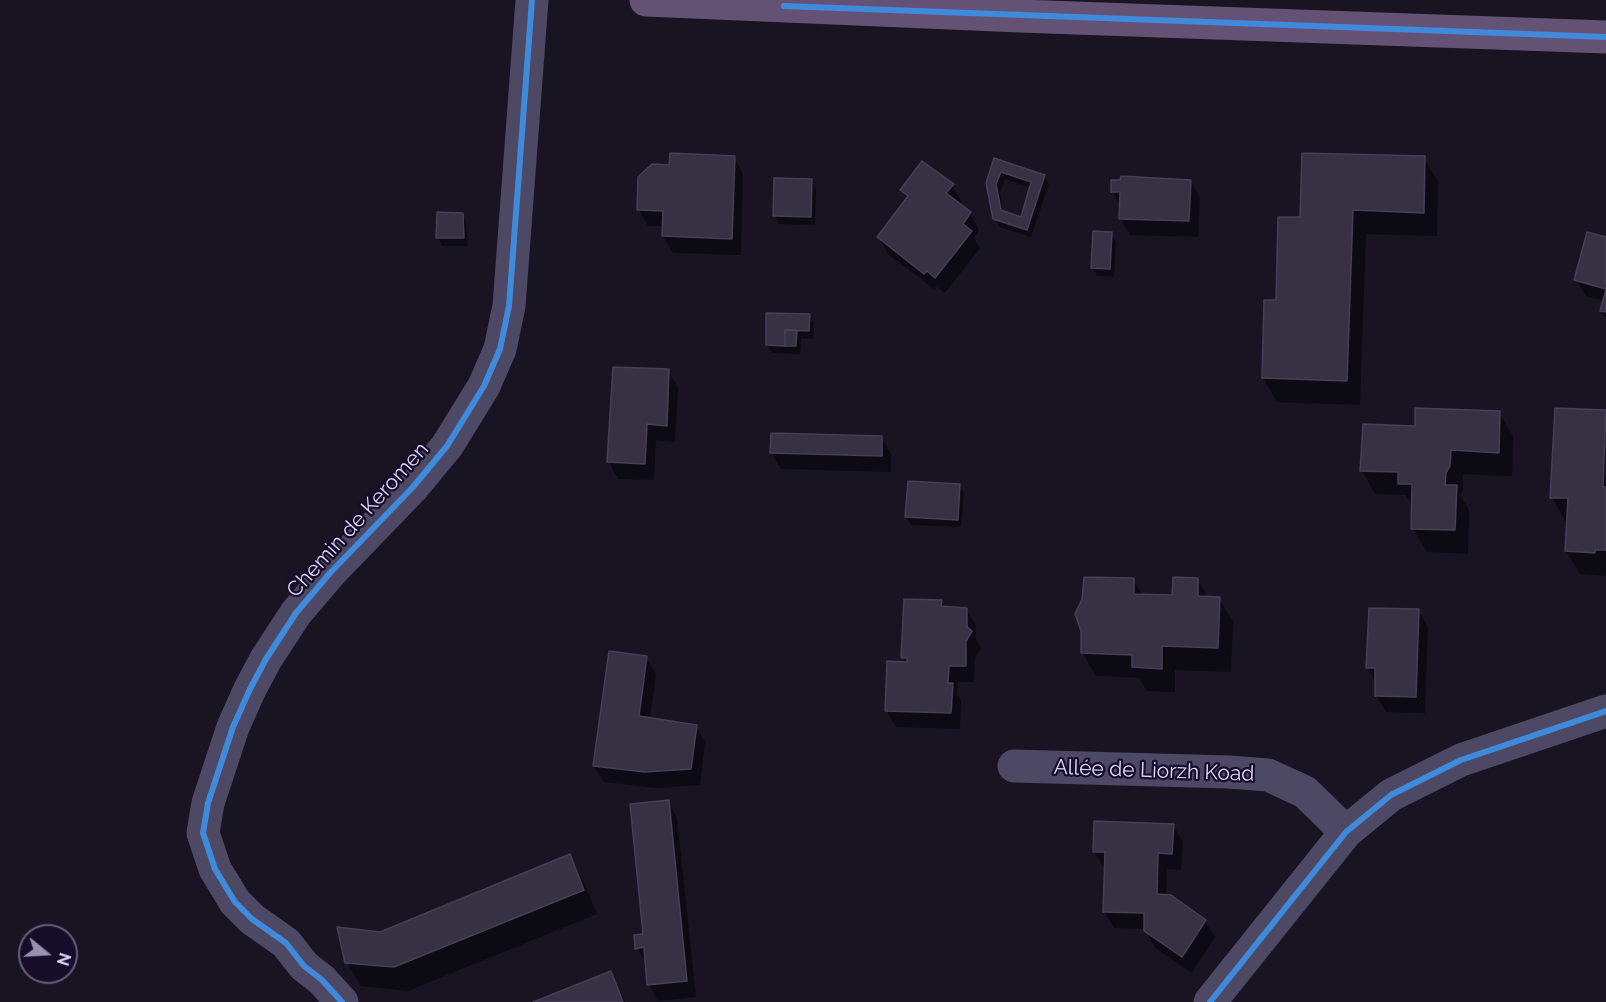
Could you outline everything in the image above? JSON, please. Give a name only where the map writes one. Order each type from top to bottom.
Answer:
[{"type":"main road","points":[[646,0],[1606,37]]},
{"type":"street","name":"Chemin de Keromen","points":[[342,1002],[322,980],[304,966],[286,943],[252,919],[235,902],[215,869],[208,852],[203,833],[208,803],[233,727],[266,659],[296,613],[330,573],[413,487],[447,446],[484,386],[500,349],[509,306],[532,0]]},
{"type":"street","points":[[1210,1002],[1346,832],[1391,795],[1461,760],[1606,711]]},
{"type":"street","name":"Allée de Liorzh Koad","points":[[1014,766],[1268,775],[1305,792],[1346,832]]},
{"type":"building","points":[[670,153],[735,156],[732,239],[662,236],[663,211],[637,210],[638,177],[652,164],[669,165]]},
{"type":"building","points":[[1302,153],[1425,156],[1424,213],[1353,210],[1347,381],[1262,378],[1264,300],[1276,300],[1278,217],[1300,217]]},
{"type":"building","points":[[994,158],[1045,175],[1027,230],[993,219],[986,183]],"holes":[[[1001,172],[1031,182],[1021,217],[1001,210],[996,184]]]},
{"type":"building","points":[[922,161],[954,184],[946,193],[971,212],[963,224],[972,231],[935,278],[927,271],[924,274],[877,237],[908,196],[900,190]]},
{"type":"building","points":[[1121,176],[1191,180],[1189,221],[1119,219],[1120,192],[1111,192],[1111,180],[1120,180]]},
{"type":"building","points":[[774,178],[812,179],[811,217],[773,216]]},
{"type":"building","points":[[437,212],[463,213],[464,238],[436,238]]},
{"type":"building","points":[[1093,231],[1112,232],[1110,269],[1091,268]]},
{"type":"building","points":[[1587,232],[1606,237],[1606,289],[1574,280]]},
{"type":"building","points":[[1606,289],[1606,312],[1600,311]]},
{"type":"building","points":[[766,313],[810,314],[809,331],[785,330],[785,346],[766,345]]},
{"type":"building","points":[[785,330],[797,330],[796,346],[785,346]]},
{"type":"building","points":[[613,367],[669,369],[667,426],[647,424],[645,464],[607,462]]},
{"type":"building","points":[[1415,408],[1500,411],[1499,453],[1451,450],[1445,485],[1457,485],[1455,530],[1411,529],[1412,484],[1398,484],[1398,472],[1360,471],[1363,424],[1415,426]]},
{"type":"building","points":[[1555,408],[1606,410],[1603,487],[1606,487],[1606,550],[1595,550],[1595,553],[1565,551],[1568,498],[1550,498]]},
{"type":"building","points":[[771,433],[882,436],[882,456],[770,453]]},
{"type":"building","points":[[908,481],[960,484],[958,520],[905,517]]},
{"type":"building","points":[[1084,577],[1134,578],[1134,594],[1172,595],[1173,577],[1198,578],[1198,596],[1220,597],[1218,648],[1162,646],[1162,669],[1132,667],[1132,655],[1081,653],[1081,631],[1075,614],[1082,599]]},
{"type":"building","points":[[904,599],[942,600],[941,606],[967,608],[967,627],[972,631],[966,641],[966,666],[949,666],[948,683],[953,683],[951,713],[885,711],[887,661],[907,662],[907,658],[901,658]]},
{"type":"building","points":[[1369,608],[1419,609],[1416,697],[1375,696],[1375,668],[1366,668]]},
{"type":"building","points":[[609,651],[647,656],[639,716],[697,725],[691,769],[645,772],[593,766]]},
{"type":"building","points":[[669,800],[687,981],[647,985],[644,947],[635,949],[634,935],[643,934],[630,804]]},
{"type":"building","points":[[1094,821],[1174,824],[1172,854],[1158,853],[1157,894],[1171,895],[1206,920],[1182,957],[1144,931],[1144,913],[1103,912],[1105,852],[1093,852]]},
{"type":"building","points":[[570,854],[584,890],[394,967],[345,963],[337,927],[380,932]]},
{"type":"building","points":[[611,971],[623,1002],[533,1002]]},
{"type":"cycle path","points":[[342,1002],[322,980],[304,966],[286,943],[252,919],[235,902],[215,869],[203,833],[208,803],[233,727],[266,659],[296,613],[330,573],[413,487],[447,446],[484,386],[500,349],[509,306],[532,0]]},
{"type":"cycle path","points":[[784,6],[1606,37]]},
{"type":"cycle path","points":[[1210,1002],[1346,832],[1391,795],[1461,760],[1606,711]]}]
